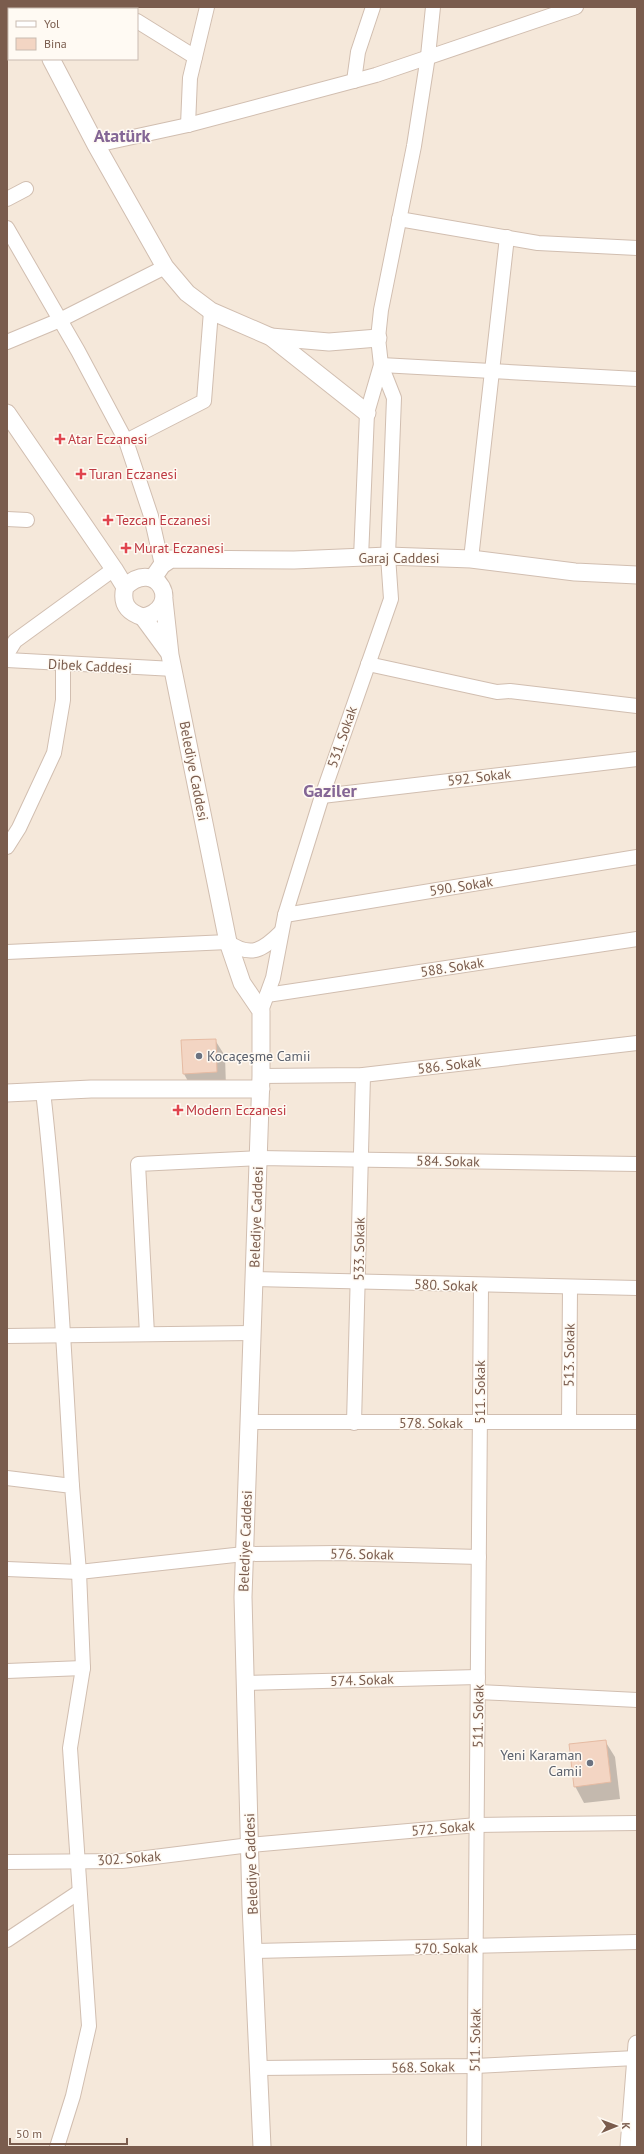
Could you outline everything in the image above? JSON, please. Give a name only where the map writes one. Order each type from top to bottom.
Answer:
[{"type":"street","points":[[188,124],[190,78],[207,7]]},
{"type":"street","points":[[354,81],[358,52],[374,7]]},
{"type":"street","points":[[361,558],[367,413],[381,365],[378,338],[381,310],[428,56],[433,7]]},
{"type":"street","points":[[96,145],[188,124],[354,81],[576,7]]},
{"type":"street","points":[[138,22],[195,57]]},
{"type":"street","points":[[52,60],[96,145],[165,267],[187,293],[211,311],[272,337],[367,413]]},
{"type":"street","points":[[7,199],[26,190]]},
{"type":"street","points":[[399,219],[538,243],[637,248]]},
{"type":"street","points":[[7,228],[60,320],[126,441],[151,516],[157,572],[162,587],[164,600],[158,610],[143,617]]},
{"type":"street","points":[[471,559],[507,237]]},
{"type":"street","points":[[7,342],[60,320],[165,267]]},
{"type":"street","points":[[126,441],[204,401],[211,311]]},
{"type":"street","points":[[272,337],[329,342],[378,338]]},
{"type":"street","points":[[381,365],[637,379]]},
{"type":"street","name":"531. Sokak","points":[[261,1011],[272,978],[285,915],[322,796],[391,599],[388,556],[394,398],[381,365]]},
{"type":"street","points":[[7,413],[125,587]]},
{"type":"street","points":[[7,519],[27,520]]},
{"type":"street","name":"Garaj Caddesi","points":[[157,572],[171,559],[182,558],[294,560],[388,556],[471,559],[575,572],[637,575]]},
{"type":"street","points":[[7,654],[15,641],[114,569]]},
{"type":"street","points":[[157,572],[134,579],[125,587],[123,599],[125,605],[132,612],[143,617],[172,662]]},
{"type":"street","name":"Belediye Caddesi","points":[[164,600],[172,662],[228,942],[242,983],[261,1011],[259,1158],[248,1422],[243,1597],[250,1845],[262,2147]]},
{"type":"street","name":"Dibek Caddesi","points":[[7,660],[63,664],[172,662]]},
{"type":"street","points":[[7,847],[19,828],[54,753],[63,700],[63,664]]},
{"type":"street","points":[[368,664],[497,692],[510,691],[637,706]]},
{"type":"street","name":"592. Sokak","points":[[322,796],[637,759]]},
{"type":"street","name":"590. Sokak","points":[[285,915],[637,857]]},
{"type":"street","points":[[7,952],[228,942],[240,951],[254,950],[266,947],[281,932]]},
{"type":"street","name":"588. Sokak","points":[[267,995],[637,939]]},
{"type":"street","name":"586. Sokak","points":[[261,1082],[363,1075],[637,1043]]},
{"type":"street","name":"533. Sokak","points":[[354,1423],[359,1282],[363,1075]]},
{"type":"street","points":[[7,1093],[261,1082]]},
{"type":"street","points":[[43,1091],[54,1187],[72,1486],[79,1572],[83,1668],[70,1748],[76,1861],[89,2026],[73,2096],[57,2147]]},
{"type":"street","name":"584. Sokak","points":[[147,1334],[138,1164],[259,1158],[637,1164]]},
{"type":"street","name":"580. Sokak","points":[[254,1279],[481,1286],[637,1288]]},
{"type":"street","name":"511. Sokak","points":[[474,2147],[481,1286]]},
{"type":"street","name":"513. Sokak","points":[[569,1422],[570,1288]]},
{"type":"street","points":[[7,1336],[252,1333]]},
{"type":"street","name":"578. Sokak","points":[[248,1422],[637,1422]]},
{"type":"street","points":[[7,1478],[72,1486]]},
{"type":"street","name":"576. Sokak","points":[[7,1569],[79,1572],[244,1554],[337,1553],[479,1556]]},
{"type":"street","points":[[7,1671],[83,1668]]},
{"type":"street","name":"574. Sokak","points":[[245,1683],[478,1676]]},
{"type":"street","points":[[478,1692],[637,1700]]},
{"type":"street","name":"572. Sokak","points":[[250,1845],[477,1825],[637,1823]]},
{"type":"street","name":"302. Sokak","points":[[7,1862],[122,1861],[250,1845]]},
{"type":"street","points":[[7,1940],[79,1892]]},
{"type":"street","name":"570. Sokak","points":[[255,1951],[476,1947],[637,1942]]},
{"type":"street","points":[[629,2147],[636,2051]]},
{"type":"street","name":"568. Sokak","points":[[258,2068],[474,2066],[636,2051]]},
{"type":"shaded area","points":[[7,7],[637,7],[637,2147],[7,2147]]},
{"type":"building","name":"Kocaçeşme Camii","points":[[216,1039],[217,1072],[183,1074],[181,1040]]},
{"type":"building","name":"Yeni Karaman Camii","points":[[606,1740],[611,1782],[574,1787],[569,1744]]},
{"type":"place","name":"Atar Eczanesi","points":[[60,439]]},
{"type":"place","name":"Turan Eczanesi","points":[[81,474]]},
{"type":"place","name":"Tezcan Eczanesi","points":[[108,520]]},
{"type":"place","name":"Murat Eczanesi","points":[[126,548]]},
{"type":"place","name":"Kocaçeşme Camii","points":[[199,1056]]},
{"type":"place","name":"Modern Eczanesi","points":[[178,1110]]},
{"type":"place","name":"Yeni Karaman Camii","points":[[590,1763]]},
{"type":"district","name":"Atatürk","points":[[122,135]]},
{"type":"district","name":"Gaziler","points":[[330,790]]}]
